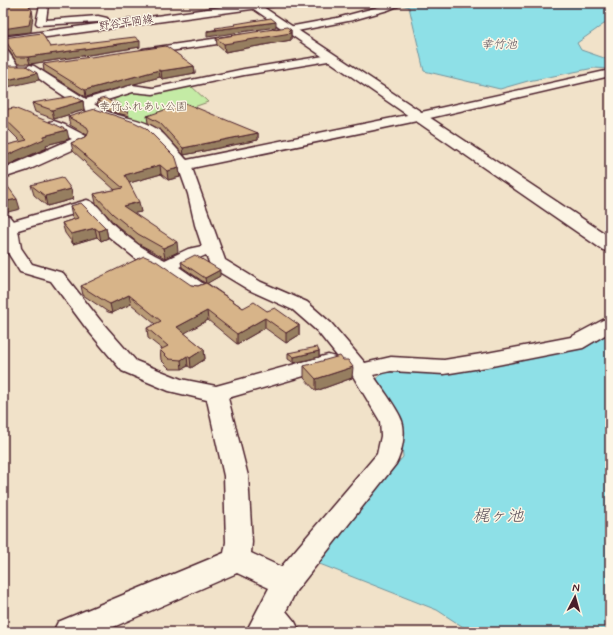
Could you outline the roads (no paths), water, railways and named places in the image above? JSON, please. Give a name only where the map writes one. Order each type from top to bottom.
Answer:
[{"type":"street","points":[[42,3],[44,5],[41,23],[98,19],[104,20],[108,26]]},
{"type":"street","name":"野谷平岡線","points":[[3,40],[252,4],[274,3]]},
{"type":"street","points":[[262,34],[317,26],[401,3]]},
{"type":"street","points":[[252,4],[610,246]]},
{"type":"street","points":[[130,54],[248,37]]},
{"type":"street","points":[[3,52],[8,68],[45,66]]},
{"type":"street","points":[[85,103],[132,88],[153,91],[244,72],[330,58]]},
{"type":"street","points":[[30,68],[97,112],[140,126],[153,132],[166,148],[184,165],[217,263],[255,286],[300,306],[324,327],[354,364],[391,421],[392,436],[388,457],[286,582],[272,626]]},
{"type":"street","points":[[184,165],[610,74]]},
{"type":"street","points":[[83,117],[97,112]]},
{"type":"street","points":[[3,174],[23,168],[65,146],[83,140],[62,128],[49,124],[68,121]]},
{"type":"street","points":[[212,250],[194,253],[174,263],[164,265],[139,261],[87,204],[6,223],[13,248],[26,268],[57,277],[76,290],[93,324],[129,366],[177,386],[216,394],[354,364],[391,364],[444,367],[487,360],[576,343],[610,324]]},
{"type":"street","points":[[164,265],[199,289]]},
{"type":"street","points":[[216,394],[236,476],[238,542],[237,560]]},
{"type":"street","points":[[68,632],[237,560],[286,582]]},
{"type":"water","name":"幸竹池","points":[[476,3],[610,3],[610,23],[604,24],[577,43],[581,50],[610,60],[610,69],[594,68],[528,81],[500,89],[424,71],[409,7],[401,5],[462,8],[472,6]]},
{"type":"water","name":"梶ヶ池","points":[[610,333],[610,632],[471,632],[437,610],[312,561],[403,457],[401,425],[377,379],[383,371],[438,371],[522,360],[585,348]]},
{"type":"park label","name":"幸竹ふれあい公園","points":[[143,107]]}]
